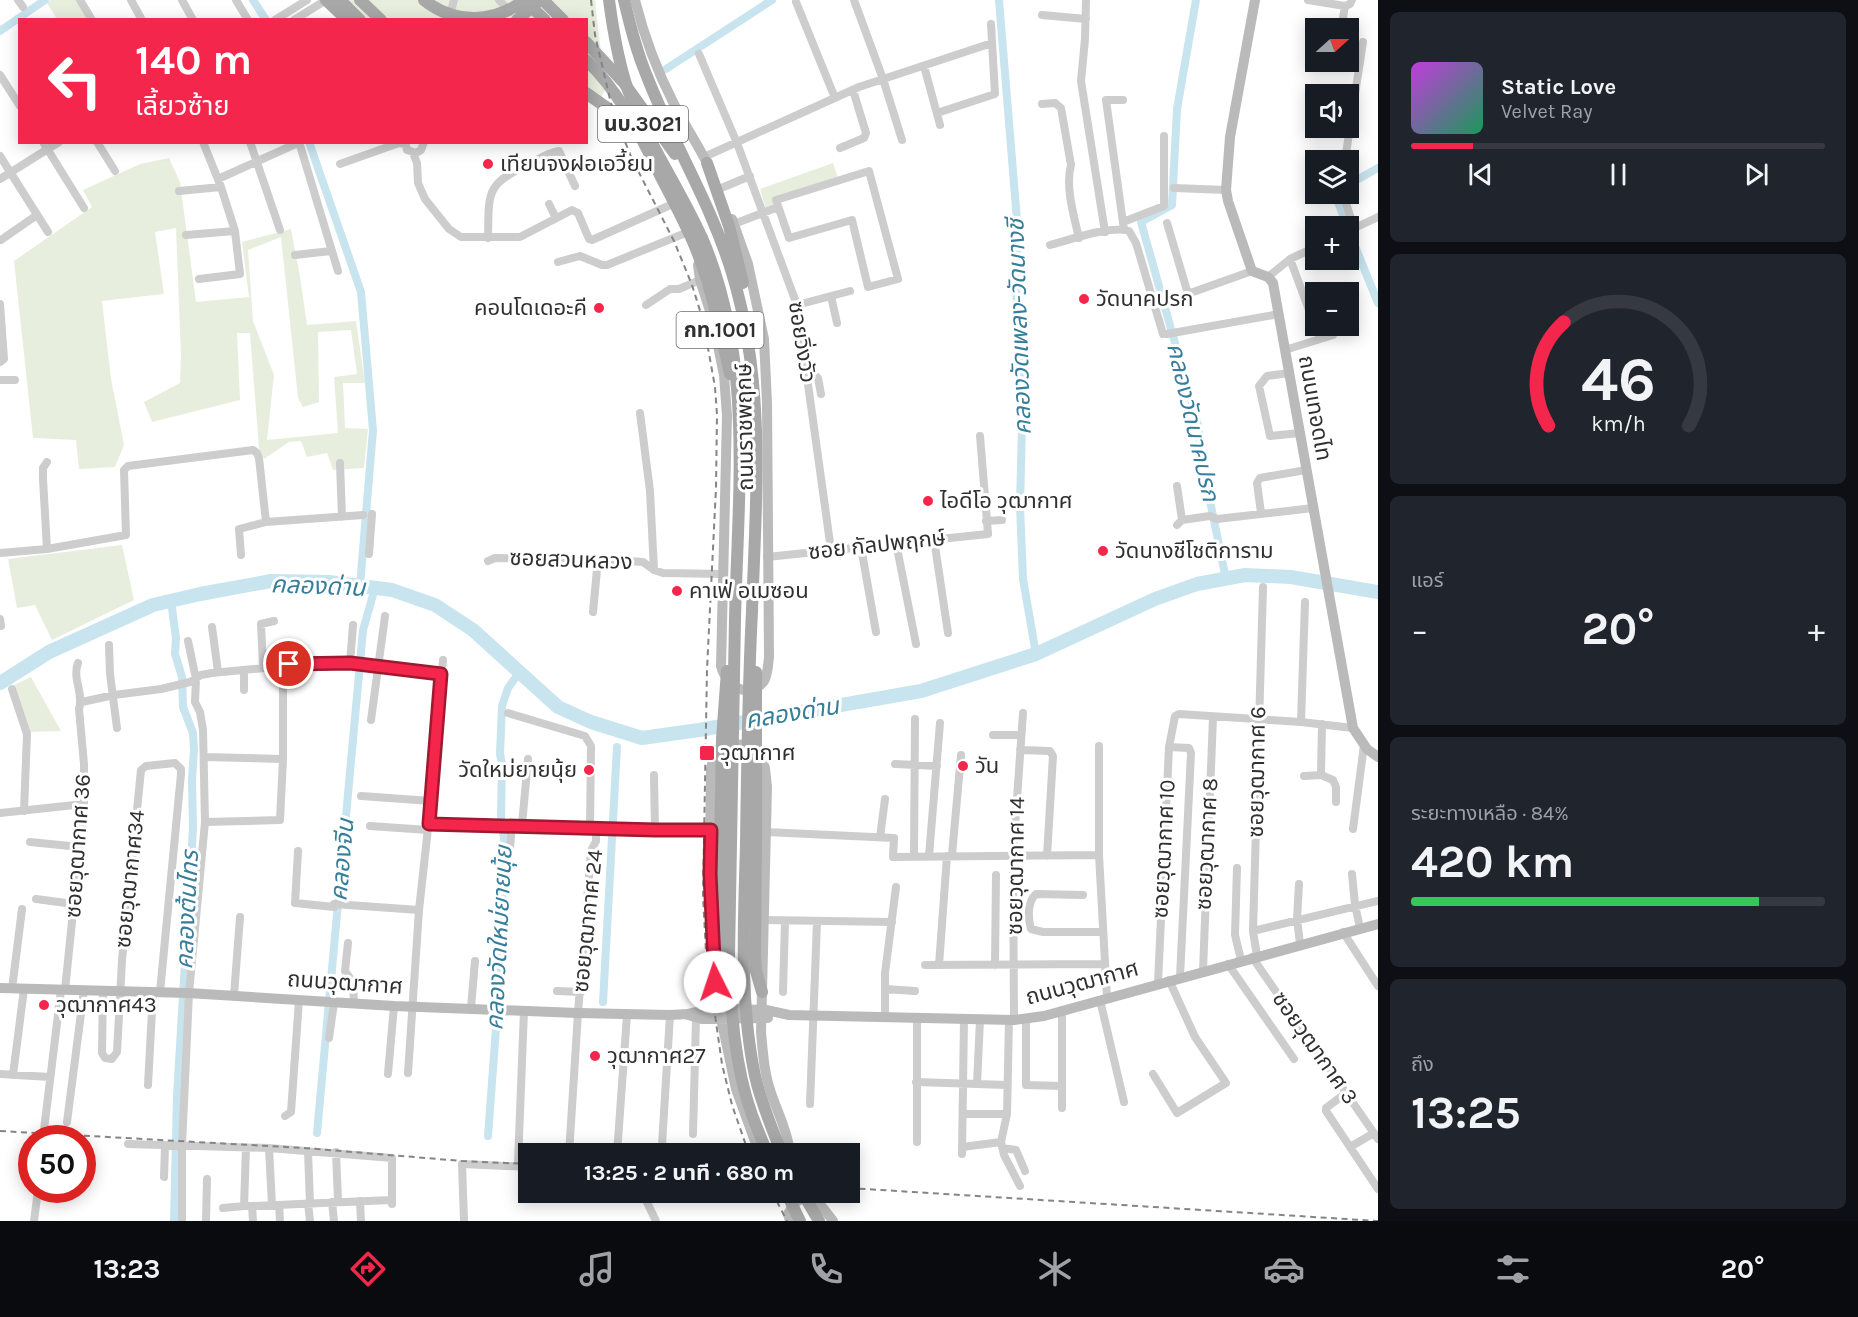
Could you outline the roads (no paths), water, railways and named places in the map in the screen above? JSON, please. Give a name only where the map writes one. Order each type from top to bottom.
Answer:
[{"type":"main road","points":[[326,0],[345,18]]},
{"type":"main road","points":[[340,0],[358,18]]},
{"type":"main road","points":[[360,0],[379,18]]},
{"type":"main road","points":[[424,0],[447,14],[469,18]]},
{"type":"main road","points":[[488,18],[524,0],[543,18]]},
{"type":"main road","points":[[520,18],[541,0],[561,18]]},
{"type":"main road","name":"ถนนราชพฤกษ์","points":[[609,0],[621,67],[647,133],[702,238],[717,278],[730,327],[736,365],[738,512],[730,990],[742,1079],[764,1143]]},
{"type":"main road","name":"ถนนราชพฤกษ์","points":[[624,0],[632,35],[646,74],[709,212],[732,273],[752,360],[756,425],[756,502],[748,703],[744,944],[746,1018],[755,1078],[767,1117],[778,1143]]},
{"type":"main road","name":"ถนนราชพฤกษ์","points":[[635,0],[657,68],[673,103],[706,160],[734,224],[748,264],[764,339],[767,403],[767,673],[763,681],[753,688],[735,687],[723,676],[721,644],[727,416],[714,324],[700,280],[698,256]]},
{"type":"main road","points":[[1255,0],[1230,137],[1226,190],[1252,271],[1268,276]]},
{"type":"main road","points":[[588,44],[624,83],[657,127],[709,212]]},
{"type":"main road","name":"กท.1001","points":[[588,62],[601,75],[623,105],[640,134],[688,232],[718,318],[738,406]]},
{"type":"main road","points":[[588,94],[625,123],[659,172]]},
{"type":"main road","points":[[706,160],[736,253],[744,289],[752,360]]},
{"type":"main road","name":"ถนนเทอดไท","points":[[1268,276],[1273,283],[1279,314],[1353,728],[1364,745],[1378,757]]},
{"type":"main road","points":[[752,611],[761,835],[754,957],[762,992],[772,1007],[782,1015],[765,1026],[761,1032]]},
{"type":"main road","points":[[725,1033],[696,1016],[710,1006],[718,1009],[723,718],[727,669],[735,619]]},
{"type":"main road","name":"ถนนราชพฤกษ์","points":[[756,1143],[736,1089],[718,1009],[712,932],[711,770],[714,755],[727,744],[747,745],[755,750],[765,768],[761,835],[764,920],[761,1032],[763,1063],[788,1143]]},
{"type":"main road","name":"ถนนวุฒากาศ","points":[[0,988],[234,995],[412,1007],[627,1015],[696,1016],[718,1009],[782,1015],[1016,1020],[1062,1010],[1378,924]]},
{"type":"main road","points":[[790,1221],[788,1214],[792,1206],[803,1198],[812,1197],[819,1201],[833,1221]]},
{"type":"main road","points":[[792,1203],[801,1221]]},
{"type":"main road","points":[[808,1203],[819,1221]]},
{"type":"street","points":[[80,0],[91,18]]},
{"type":"street","points":[[131,0],[141,18]]},
{"type":"street","points":[[182,0],[193,18]]},
{"type":"street","points":[[236,0],[247,18]]},
{"type":"street","points":[[278,18],[307,0]]},
{"type":"street","points":[[297,18],[326,0]]},
{"type":"street","points":[[451,10],[454,0]]},
{"type":"street","points":[[499,0],[516,18]]},
{"type":"street","points":[[1086,0],[1081,81],[1105,232]]},
{"type":"street","points":[[1308,0],[1348,3],[1344,18]]},
{"type":"street","points":[[856,1],[902,140]]},
{"type":"street","points":[[796,2],[835,98]]},
{"type":"street","points":[[1042,15],[1086,19]]},
{"type":"street","points":[[937,113],[995,94],[991,24]]},
{"type":"street","points":[[1347,150],[1363,42]]},
{"type":"street","points":[[706,160],[737,143],[852,90],[992,43]]},
{"type":"street","name":"ซอยวิ่งวัว","points":[[699,54],[750,176],[797,305],[831,550]]},
{"type":"street","points":[[924,66],[940,125]]},
{"type":"street","points":[[0,75],[18,102]]},
{"type":"street","points":[[840,148],[864,138],[866,134],[852,90]]},
{"type":"street","points":[[1123,100],[1106,100],[1124,226],[1136,243],[1168,334],[1279,314]]},
{"type":"street","points":[[1042,104],[1055,103],[1060,108],[1071,165],[1068,173],[1070,195],[1078,238]]},
{"type":"street","points":[[1050,245],[1124,226],[1164,206],[1164,136]]},
{"type":"street","points":[[98,144],[115,171]]},
{"type":"street","points":[[199,279],[240,274],[235,231],[220,183],[204,144]]},
{"type":"street","points":[[251,144],[280,230]]},
{"type":"street","points":[[179,191],[220,183],[297,144]]},
{"type":"street","points":[[299,144],[338,271]]},
{"type":"street","points":[[340,164],[396,144]]},
{"type":"street","points":[[405,144],[407,150],[413,153],[417,163],[418,183],[425,200],[449,229],[461,237],[520,237],[575,210],[592,240],[675,203]]},
{"type":"street","points":[[413,153],[422,150],[424,144]]},
{"type":"street","points":[[0,179],[45,146],[84,208]]},
{"type":"street","points":[[488,238],[491,195],[496,183],[513,171],[559,151],[576,186]]},
{"type":"street","points":[[0,156],[48,232]]},
{"type":"street","points":[[869,171],[898,279],[868,287],[852,220],[789,238],[778,207],[776,200],[869,171]]},
{"type":"street","points":[[719,189],[750,176]]},
{"type":"street","points":[[1174,188],[1226,190]]},
{"type":"street","points":[[549,204],[555,218]]},
{"type":"street","points":[[734,224],[778,207]]},
{"type":"street","points":[[1,240],[38,215]]},
{"type":"street","points":[[1359,226],[1378,217]]},
{"type":"street","points":[[1167,223],[1188,294]]},
{"type":"street","points":[[186,235],[235,231]]},
{"type":"street","points":[[558,262],[580,256],[607,265],[688,232]]},
{"type":"street","points":[[295,255],[332,251]]},
{"type":"street","points":[[1268,276],[1305,252]]},
{"type":"street","points":[[1290,260],[1320,339]]},
{"type":"street","points":[[1168,301],[1252,271]]},
{"type":"street","points":[[646,305],[670,289],[679,289],[700,280]]},
{"type":"street","points":[[797,305],[850,291]]},
{"type":"street","points":[[831,296],[837,323]]},
{"type":"street","points":[[0,304],[4,359],[0,362]]},
{"type":"street","points":[[1285,350],[1330,336]]},
{"type":"street","points":[[1289,373],[1267,376],[1259,386],[1270,436],[1300,433]]},
{"type":"street","points":[[808,377],[818,378],[821,394]]},
{"type":"street","points":[[0,380],[15,380]]},
{"type":"street","points":[[640,413],[650,491],[654,570]]},
{"type":"street","points":[[980,436],[986,521],[1002,520]]},
{"type":"street","points":[[0,553],[47,549],[126,535],[124,470],[133,464],[253,450],[259,458],[266,522]]},
{"type":"street","points":[[47,462],[43,468],[47,549]]},
{"type":"street","points":[[340,464],[342,517]]},
{"type":"street","points":[[1261,513],[1257,483],[1260,478],[1306,470]]},
{"type":"street","points":[[1177,486],[1179,522],[1313,508]]},
{"type":"street","points":[[369,554],[372,514]]},
{"type":"street","points":[[241,555],[239,529],[266,522],[363,515]]},
{"type":"street","name":"ซอย กัลปพฤกษ์","points":[[767,556],[988,534],[986,521]]},
{"type":"street","points":[[934,539],[948,633]]},
{"type":"street","points":[[896,543],[916,644]]},
{"type":"street","points":[[861,547],[876,632]]},
{"type":"street","name":"ซอยสวนหลวง","points":[[488,561],[495,558],[598,559],[643,562],[663,573],[723,574]]},
{"type":"street","points":[[593,612],[598,559]]},
{"type":"street","name":"ซอยวุฒากาศ 6","points":[[1250,958],[1253,930],[1263,588]]},
{"type":"street","points":[[1301,722],[1305,602]]},
{"type":"street","points":[[371,720],[385,616]]},
{"type":"street","points":[[263,667],[261,624],[274,621]]},
{"type":"street","points":[[352,625],[358,664]]},
{"type":"street","points":[[212,627],[218,672]]},
{"type":"street","points":[[182,1221],[174,1146],[186,993],[206,822],[202,720],[194,697],[188,642]]},
{"type":"street","points":[[109,645],[117,728]]},
{"type":"street","points":[[408,1073],[419,910],[443,660]]},
{"type":"street","name":"ซอยวุฒากาศ 36","points":[[45,1125],[74,904],[84,804],[80,709],[82,702],[75,676],[78,663]]},
{"type":"street","points":[[82,702],[114,694],[180,684],[201,675],[283,665],[378,665],[441,674]]},
{"type":"street","points":[[206,822],[280,820],[283,759],[283,665]]},
{"type":"street","points":[[244,670],[244,690]]},
{"type":"street","points":[[12,688],[27,734],[24,811]]},
{"type":"street","name":"ซอยวุฒากาศ 24","points":[[508,713],[585,736],[591,746],[593,828],[596,841],[591,851],[571,1143]]},
{"type":"street","name":"ซอยวุฒากาศ 14","points":[[1016,1020],[1013,856],[1023,713]]},
{"type":"street","name":"ซอยวุฒากาศ 10","points":[[1169,980],[1169,747],[1173,719],[1179,714],[1213,717]]},
{"type":"street","points":[[1213,717],[1301,722],[1353,728]]},
{"type":"street","name":"ซอยวุฒากาศ 8","points":[[1203,971],[1213,717]]},
{"type":"street","points":[[914,856],[915,719]]},
{"type":"street","points":[[929,856],[940,723]]},
{"type":"street","points":[[1321,776],[1322,724]]},
{"type":"street","points":[[993,735],[1021,735]]},
{"type":"street","points":[[1353,829],[1364,745]]},
{"type":"street","points":[[1099,746],[1103,999],[1124,1102]]},
{"type":"street","points":[[1153,1074],[1177,1113],[1226,1083],[1195,1037],[1169,980],[1191,753],[1189,748],[1169,747]]},
{"type":"street","points":[[1020,750],[1050,751],[1053,756],[1047,856]]},
{"type":"street","points":[[939,965],[961,755]]},
{"type":"street","points":[[205,757],[283,759]]},
{"type":"street","points":[[522,825],[528,759]]},
{"type":"street","name":"ซอยวุฒากาศ34","points":[[103,990],[102,1053],[105,1058],[112,1059],[117,1052],[119,991],[143,767],[175,763],[181,774],[156,992]]},
{"type":"street","points":[[895,764],[937,766]]},
{"type":"street","points":[[654,775],[655,830]]},
{"type":"street","points":[[1304,776],[1321,776],[1333,780],[1336,783],[1336,802]]},
{"type":"street","points":[[361,796],[431,801]]},
{"type":"street","points":[[880,837],[885,799]]},
{"type":"street","points":[[0,813],[84,804]]},
{"type":"street","points":[[506,825],[510,849]]},
{"type":"street","points":[[370,826],[522,825],[711,830]]},
{"type":"street","points":[[761,835],[894,838],[893,857],[1099,855]]},
{"type":"street","points":[[30,842],[80,847]]},
{"type":"street","points":[[298,851],[294,902],[334,907],[338,904],[419,910]]},
{"type":"street","points":[[1237,868],[1235,935],[1250,958]]},
{"type":"street","points":[[1352,874],[1354,906],[1360,928]]},
{"type":"street","points":[[995,965],[996,876]]},
{"type":"street","points":[[1299,884],[1297,919],[1300,944]]},
{"type":"street","points":[[885,1017],[885,973],[896,887]]},
{"type":"street","points":[[1083,895],[1036,894],[1029,904],[1031,929],[1043,932],[1103,932]]},
{"type":"street","points":[[36,899],[74,904]]},
{"type":"street","points":[[1253,930],[1378,901]]},
{"type":"street","points":[[12,988],[22,909]]},
{"type":"street","points":[[234,995],[240,917]]},
{"type":"street","points":[[764,920],[892,922]]},
{"type":"street","points":[[783,992],[785,921]]},
{"type":"street","points":[[810,1104],[817,922]]},
{"type":"street","points":[[1343,932],[1378,986]]},
{"type":"street","points":[[348,943],[345,971],[353,982],[354,1004]]},
{"type":"street","name":"ซอยวุฒากาศ 3","points":[[1250,958],[1376,1136]]},
{"type":"street","points":[[471,1008],[475,961]]},
{"type":"street","points":[[925,965],[1104,964]]},
{"type":"street","points":[[1228,964],[1293,1059]]},
{"type":"street","points":[[14,1075],[24,989]]},
{"type":"street","points":[[885,989],[915,991]]},
{"type":"street","points":[[67,1122],[84,990]]},
{"type":"street","points":[[557,991],[581,992]]},
{"type":"street","points":[[148,1085],[156,992]]},
{"type":"street","points":[[285,1116],[291,1112],[299,1000]]},
{"type":"street","points":[[329,1038],[330,1002]]},
{"type":"street","points":[[388,1074],[394,1006]]},
{"type":"street","points":[[1062,1010],[1062,1108]]},
{"type":"street","points":[[519,1143],[524,1011]]},
{"type":"street","points":[[618,1143],[627,1015]]},
{"type":"street","points":[[662,1143],[670,1015]]},
{"type":"street","points":[[693,1134],[696,1016]]},
{"type":"street","points":[[917,1018],[917,1142]]},
{"type":"street","points":[[964,1019],[962,1151],[1002,1145],[1016,1150],[1025,1172]]},
{"type":"street","points":[[977,1084],[980,1020]]},
{"type":"street","points":[[1016,1020],[1002,1145],[1004,1155],[1020,1186]]},
{"type":"street","points":[[1016,1020],[1026,1085],[1062,1086]]},
{"type":"street","points":[[0,1074],[50,1077]]},
{"type":"street","points":[[916,1082],[1007,1085]]},
{"type":"street","points":[[1346,1093],[1325,1109],[1378,1189]]},
{"type":"street","points":[[963,1114],[1007,1114]]},
{"type":"street","points":[[1350,1147],[1376,1136]]},
{"type":"street","points":[[128,1144],[269,1148],[392,1158],[392,1202],[360,1201],[223,1208]]},
{"type":"street","points":[[164,1177],[174,1146]]},
{"type":"street","points":[[246,1148],[248,1206],[253,1221]]},
{"type":"street","points":[[269,1148],[280,1221]]},
{"type":"street","points":[[308,1151],[310,1221]]},
{"type":"street","points":[[334,1221],[336,1152]]},
{"type":"street","points":[[464,1221],[462,1164],[518,1167]]},
{"type":"street","points":[[206,1221],[207,1179]]},
{"type":"street","points":[[360,1201],[361,1221]]},
{"type":"street","points":[[34,1221],[36,1203]]},
{"type":"street","points":[[647,1203],[656,1221]]},
{"type":"waterway","points":[[19,18],[45,0]]},
{"type":"waterway","points":[[253,0],[265,18]]},
{"type":"waterway","points":[[666,69],[772,0]]},
{"type":"waterway","name":"คลองวัดเพลง-วัดนางชี","points":[[999,0],[1019,245],[1015,261],[1022,426],[1020,506],[1023,579],[1036,654]]},
{"type":"waterway","name":"คลองวัดนาคปรก","points":[[1196,0],[1177,109],[1172,205],[1141,222],[1198,425],[1203,467],[1226,579]]},
{"type":"waterway","points":[[0,31],[18,19]]},
{"type":"waterway","points":[[310,144],[361,292],[373,430],[360,586]]},
{"type":"waterway","points":[[1359,179],[1378,168]]},
{"type":"waterway","points":[[1339,204],[1343,216]]},
{"type":"waterway","points":[[1359,256],[1378,303]]},
{"type":"waterway","name":"คลองด่าน","points":[[0,683],[49,652],[153,605],[271,581],[329,582],[392,590],[435,605],[473,630],[558,707],[591,722],[642,738],[921,691],[1036,654],[1155,599],[1197,584],[1245,575],[1291,577],[1378,592]]},
{"type":"waterway","name":"คลองจีน","points":[[317,1133],[363,630],[375,588]]},
{"type":"waterway","name":"คลองต้นไทร","points":[[171,601],[176,638],[175,654],[182,677],[183,707],[193,733],[194,750],[193,828],[177,1096],[174,1221]]},
{"type":"waterway","name":"คลองวัดใหม่ยายนุ้ย","points":[[488,1136],[498,1001],[505,846],[501,819],[502,706],[508,688],[519,673]]},
{"type":"waterway","points":[[603,1002],[617,747]]},
{"type":"railway","points":[[591,0],[595,35],[613,112],[632,159],[674,241],[692,285],[703,320],[715,387],[716,488],[707,669],[703,896],[706,952],[722,1064],[732,1105],[745,1143]]},
{"type":"railway","points":[[0,1131],[304,1148],[518,1164]]},
{"type":"railway","points":[[860,1189],[1378,1221]]},
{"type":"railway","points":[[778,1203],[787,1221]]},
{"type":"place","name":"เทียนจงฝอเอวี้ยน","points":[[488,164]]},
{"type":"place","name":"วัดนาคปรก","points":[[1084,299]]},
{"type":"place","name":"คอนโดเดอะคี","points":[[599,308]]},
{"type":"place","name":"ไอดีโอ วุฒากาศ","points":[[928,501]]},
{"type":"place","name":"วัดนางชีโชติการาม","points":[[1103,551]]},
{"type":"place","name":"คาเฟ่ อเมซอน","points":[[677,591]]},
{"type":"place","name":"วุฒากาศ","points":[[707,753]]},
{"type":"place","name":"วัน","points":[[963,766]]},
{"type":"place","name":"วัดใหม่ยายนุ้ย","points":[[589,770]]},
{"type":"place","name":"วุฒากาศ43","points":[[44,1005]]},
{"type":"place","name":"วุฒากาศ27","points":[[595,1056]]}]
